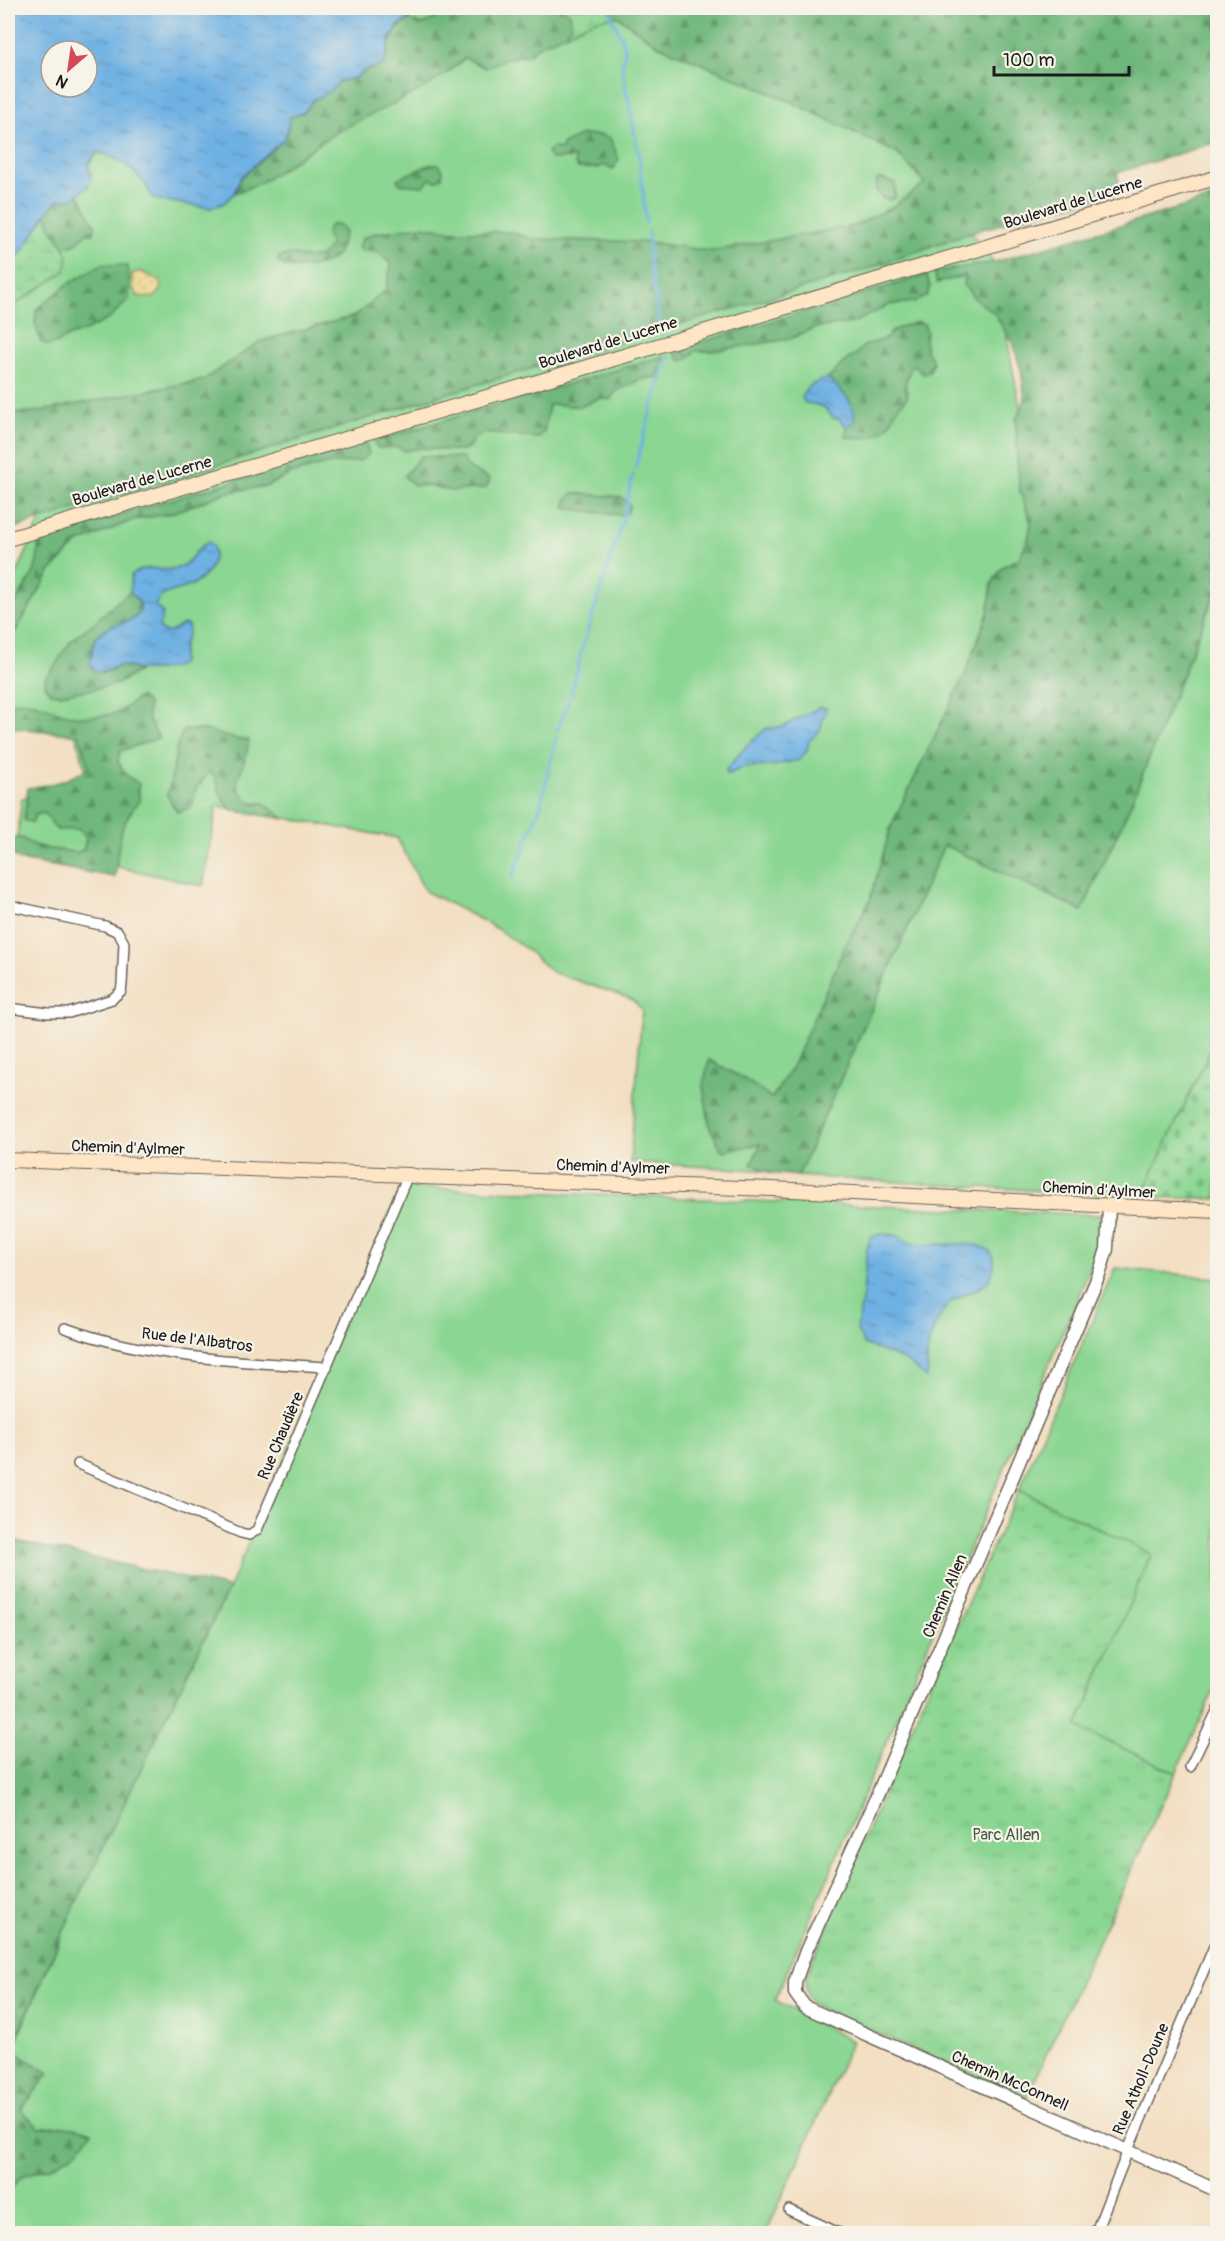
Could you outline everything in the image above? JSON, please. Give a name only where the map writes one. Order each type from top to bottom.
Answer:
[{"type":"main road","name":"Boulevard de Lucerne","points":[[8,538],[532,384],[1218,177]]},
{"type":"main road","name":"Chemin d'Aylmer","points":[[8,1160],[408,1175],[420,1178],[779,1190],[1218,1211]]},
{"type":"street","points":[[8,905],[105,926],[118,932],[124,943],[122,985],[117,996],[69,1013],[8,1008]]},
{"type":"street","name":"Rue Chaudière","points":[[78,1464],[249,1535],[257,1530],[408,1175]]},
{"type":"street","name":"Chemin Allen","points":[[795,1993],[795,1982],[806,1951],[876,1798],[1100,1272],[1107,1250],[1108,1207]]},
{"type":"street","name":"Rue de l'Albatros","points":[[65,1328],[111,1343],[174,1355],[231,1362],[327,1367]]},
{"type":"street","points":[[1190,1767],[1218,1709]]},
{"type":"street","name":"Rue Atholl-Doune","points":[[1095,2234],[1218,1936]]},
{"type":"street","name":"Chemin McConnell","points":[[795,1993],[805,2007],[1218,2191]]},
{"type":"street","points":[[789,2210],[841,2234]]},
{"type":"green space","points":[[428,8],[606,8],[658,45],[794,103],[897,153],[971,232],[992,260],[1042,523],[770,1171],[630,1162],[642,1009],[631,999],[552,972],[525,948],[489,924],[425,891],[397,838],[217,806],[203,886],[16,844],[22,798],[89,782],[76,735],[8,703],[8,594],[40,521],[8,505],[8,269],[91,175],[88,164],[98,152],[132,169],[154,199],[211,208],[224,203]]},
{"type":"green space","points":[[451,8],[556,8],[570,13],[572,24],[566,34],[538,46],[528,55],[504,59],[486,68],[465,58],[450,71],[417,92],[346,127],[259,183],[234,193],[241,178],[286,137],[290,117],[304,112],[313,100],[328,92],[340,81],[354,78],[369,69],[384,64],[394,33],[403,24],[409,20],[421,25],[425,24]]},
{"type":"green space","points":[[556,8],[606,8],[619,17],[591,22],[566,34],[572,24],[570,13]]},
{"type":"green space","points":[[606,8],[1217,8],[1217,142],[1117,173],[1121,192],[971,232],[867,269],[449,393],[8,530],[8,414],[41,411],[203,380],[261,341],[355,316],[386,290],[391,265],[379,253],[358,248],[362,239],[375,233],[421,226],[456,231],[511,232],[533,239],[648,242],[711,251],[854,226],[892,207],[925,183],[897,153],[794,103],[658,45]]},
{"type":"green space","points":[[581,135],[601,135],[610,138],[619,159],[613,170],[605,165],[597,168],[578,168],[575,158],[551,159],[547,152],[552,148],[561,149],[563,144]]},
{"type":"green space","points":[[439,164],[443,171],[442,177],[436,181],[430,179],[423,186],[400,184],[397,179],[429,165]]},
{"type":"green space","points":[[879,178],[895,183],[895,198],[889,200],[882,198],[876,191]]},
{"type":"green space","points":[[78,195],[95,224],[94,234],[87,233],[74,245],[65,247],[52,231],[47,212],[58,200],[72,199]]},
{"type":"green space","points":[[1217,197],[1217,588],[1129,808],[1082,911],[944,845],[798,1176],[770,1173],[751,1164],[761,1144],[722,1151],[710,1128],[703,1086],[709,1060],[746,1080],[772,1098],[792,1067],[847,942],[870,900],[891,826],[965,674],[988,613],[992,583],[1002,567],[1019,558],[1028,540],[1031,523],[1020,491],[1016,420],[1025,399],[1021,370],[1013,344],[995,314],[974,298],[964,285],[963,276],[937,283],[934,272],[995,262]]},
{"type":"green space","points":[[47,212],[52,230],[67,256],[64,272],[17,303],[8,321],[8,269]]},
{"type":"green space","points":[[330,225],[340,225],[345,232],[339,251],[332,259],[325,263],[301,268],[279,263],[278,258],[292,254],[308,257],[321,256],[331,245],[326,234]]},
{"type":"green space","points":[[102,264],[127,266],[129,299],[109,319],[87,330],[67,337],[56,344],[47,345],[41,342],[35,323],[36,310],[69,283]]},
{"type":"green space","points":[[927,275],[930,287],[927,296],[914,302],[889,305],[853,323],[814,328],[790,339],[712,351],[695,351],[687,359],[681,361],[676,355],[679,349]]},
{"type":"green space","points":[[918,322],[924,324],[927,333],[926,351],[933,364],[931,369],[924,374],[912,365],[905,384],[908,395],[891,422],[882,431],[864,438],[845,436],[847,427],[855,420],[828,378],[863,346],[887,338],[893,331]]},
{"type":"green space","points":[[664,356],[658,377],[643,379],[616,391],[610,400],[601,398],[579,406],[549,405],[544,432],[538,438],[484,433],[474,438],[469,447],[461,451],[421,448],[405,451],[397,447],[378,448],[374,441]]},
{"type":"green space","points":[[366,442],[369,454],[360,461],[322,465],[291,474],[267,486],[228,492],[172,513],[133,520],[77,544],[50,572],[8,642],[8,618],[33,574],[38,553],[38,539]]},
{"type":"green space","points":[[421,456],[462,458],[469,468],[490,480],[486,488],[451,491],[432,486],[414,485],[404,476]]},
{"type":"green space","points":[[572,493],[621,497],[630,505],[627,514],[618,515],[572,509],[565,506]]},
{"type":"green space","points":[[1217,588],[1217,1036],[1141,1197],[798,1176],[944,845],[1082,911],[1129,808]]},
{"type":"green space","points":[[130,592],[140,603],[140,611],[122,628],[102,673],[121,666],[140,670],[117,684],[61,694],[51,693],[45,687],[45,678],[72,640]]},
{"type":"green space","points":[[140,697],[148,704],[148,719],[159,738],[120,751],[118,762],[126,775],[139,784],[139,801],[123,828],[115,877],[20,860],[9,852],[11,838],[22,838],[49,849],[78,852],[84,849],[86,838],[79,829],[57,830],[44,813],[35,815],[32,823],[24,820],[28,788],[68,779],[89,766],[79,735],[8,727],[8,703],[35,703],[75,716],[94,716],[116,713]]},
{"type":"green space","points":[[184,730],[205,730],[236,739],[249,740],[237,781],[239,790],[246,799],[254,803],[264,803],[285,819],[235,811],[225,803],[210,771],[195,790],[192,807],[177,812],[167,795],[177,745]]},
{"type":"green space","points":[[1217,1036],[1217,1199],[1141,1197]]},
{"type":"green space","points":[[401,1187],[1100,1215],[1106,1232],[775,2000],[852,2041],[766,2233],[8,2234],[8,2060],[74,1907],[229,1588]]},
{"type":"green space","points":[[1115,1268],[1217,1278],[1217,1683],[1176,1773],[1077,1727],[1151,1554],[1019,1490]]},
{"type":"green space","name":"Parc Allen","points":[[1019,1490],[1151,1554],[1077,1727],[1176,1773],[1026,2098],[817,2007],[808,1997],[805,1985],[806,1976],[928,1689]]},
{"type":"green space","points":[[8,1539],[229,1588],[74,1907],[19,2032],[15,2052],[49,2073],[21,2110],[39,2128],[66,2126],[92,2132],[75,2153],[51,2167],[22,2176],[8,2192]]},
{"type":"sand","points":[[140,271],[160,281],[161,290],[154,298],[138,296],[133,289],[132,274]]},
{"type":"water","points":[[8,8],[428,8],[399,25],[390,38],[384,64],[369,69],[354,78],[340,81],[329,92],[313,100],[304,112],[290,117],[286,137],[241,177],[234,193],[224,203],[211,208],[154,199],[132,169],[98,152],[88,164],[91,175],[89,185],[72,199],[58,200],[52,206],[8,269]]},
{"type":"water","points":[[828,378],[853,407],[855,420],[847,427],[837,417],[834,419],[822,406],[805,403],[802,398],[809,387]]},
{"type":"water","points":[[208,542],[213,545],[214,552],[214,559],[209,570],[193,584],[161,597],[155,606],[163,613],[159,627],[163,632],[171,632],[183,624],[188,625],[182,663],[156,670],[138,670],[122,666],[95,671],[90,664],[94,643],[100,633],[107,628],[131,620],[140,611],[140,603],[130,592],[131,575],[150,568],[166,570],[178,568]]},
{"type":"water","points":[[820,707],[826,708],[820,730],[809,741],[807,751],[799,760],[772,766],[743,767],[726,774],[726,770],[747,745],[767,728],[782,727]]},
{"type":"water","points":[[880,1234],[896,1235],[915,1244],[980,1246],[989,1251],[994,1260],[989,1280],[948,1305],[934,1328],[928,1349],[927,1378],[904,1360],[864,1344],[857,1330],[867,1248],[871,1237]]},
{"type":"waterway","points":[[613,8],[610,14],[625,49],[622,68],[639,156],[646,223]]},
{"type":"waterway","points":[[648,232],[650,268],[662,334]]},
{"type":"waterway","points":[[635,468],[669,356]]},
{"type":"waterway","points":[[571,695],[582,649],[623,519],[633,475]]},
{"type":"waterway","points":[[557,731],[569,700]]},
{"type":"waterway","points":[[512,878],[540,808],[556,738]]}]
